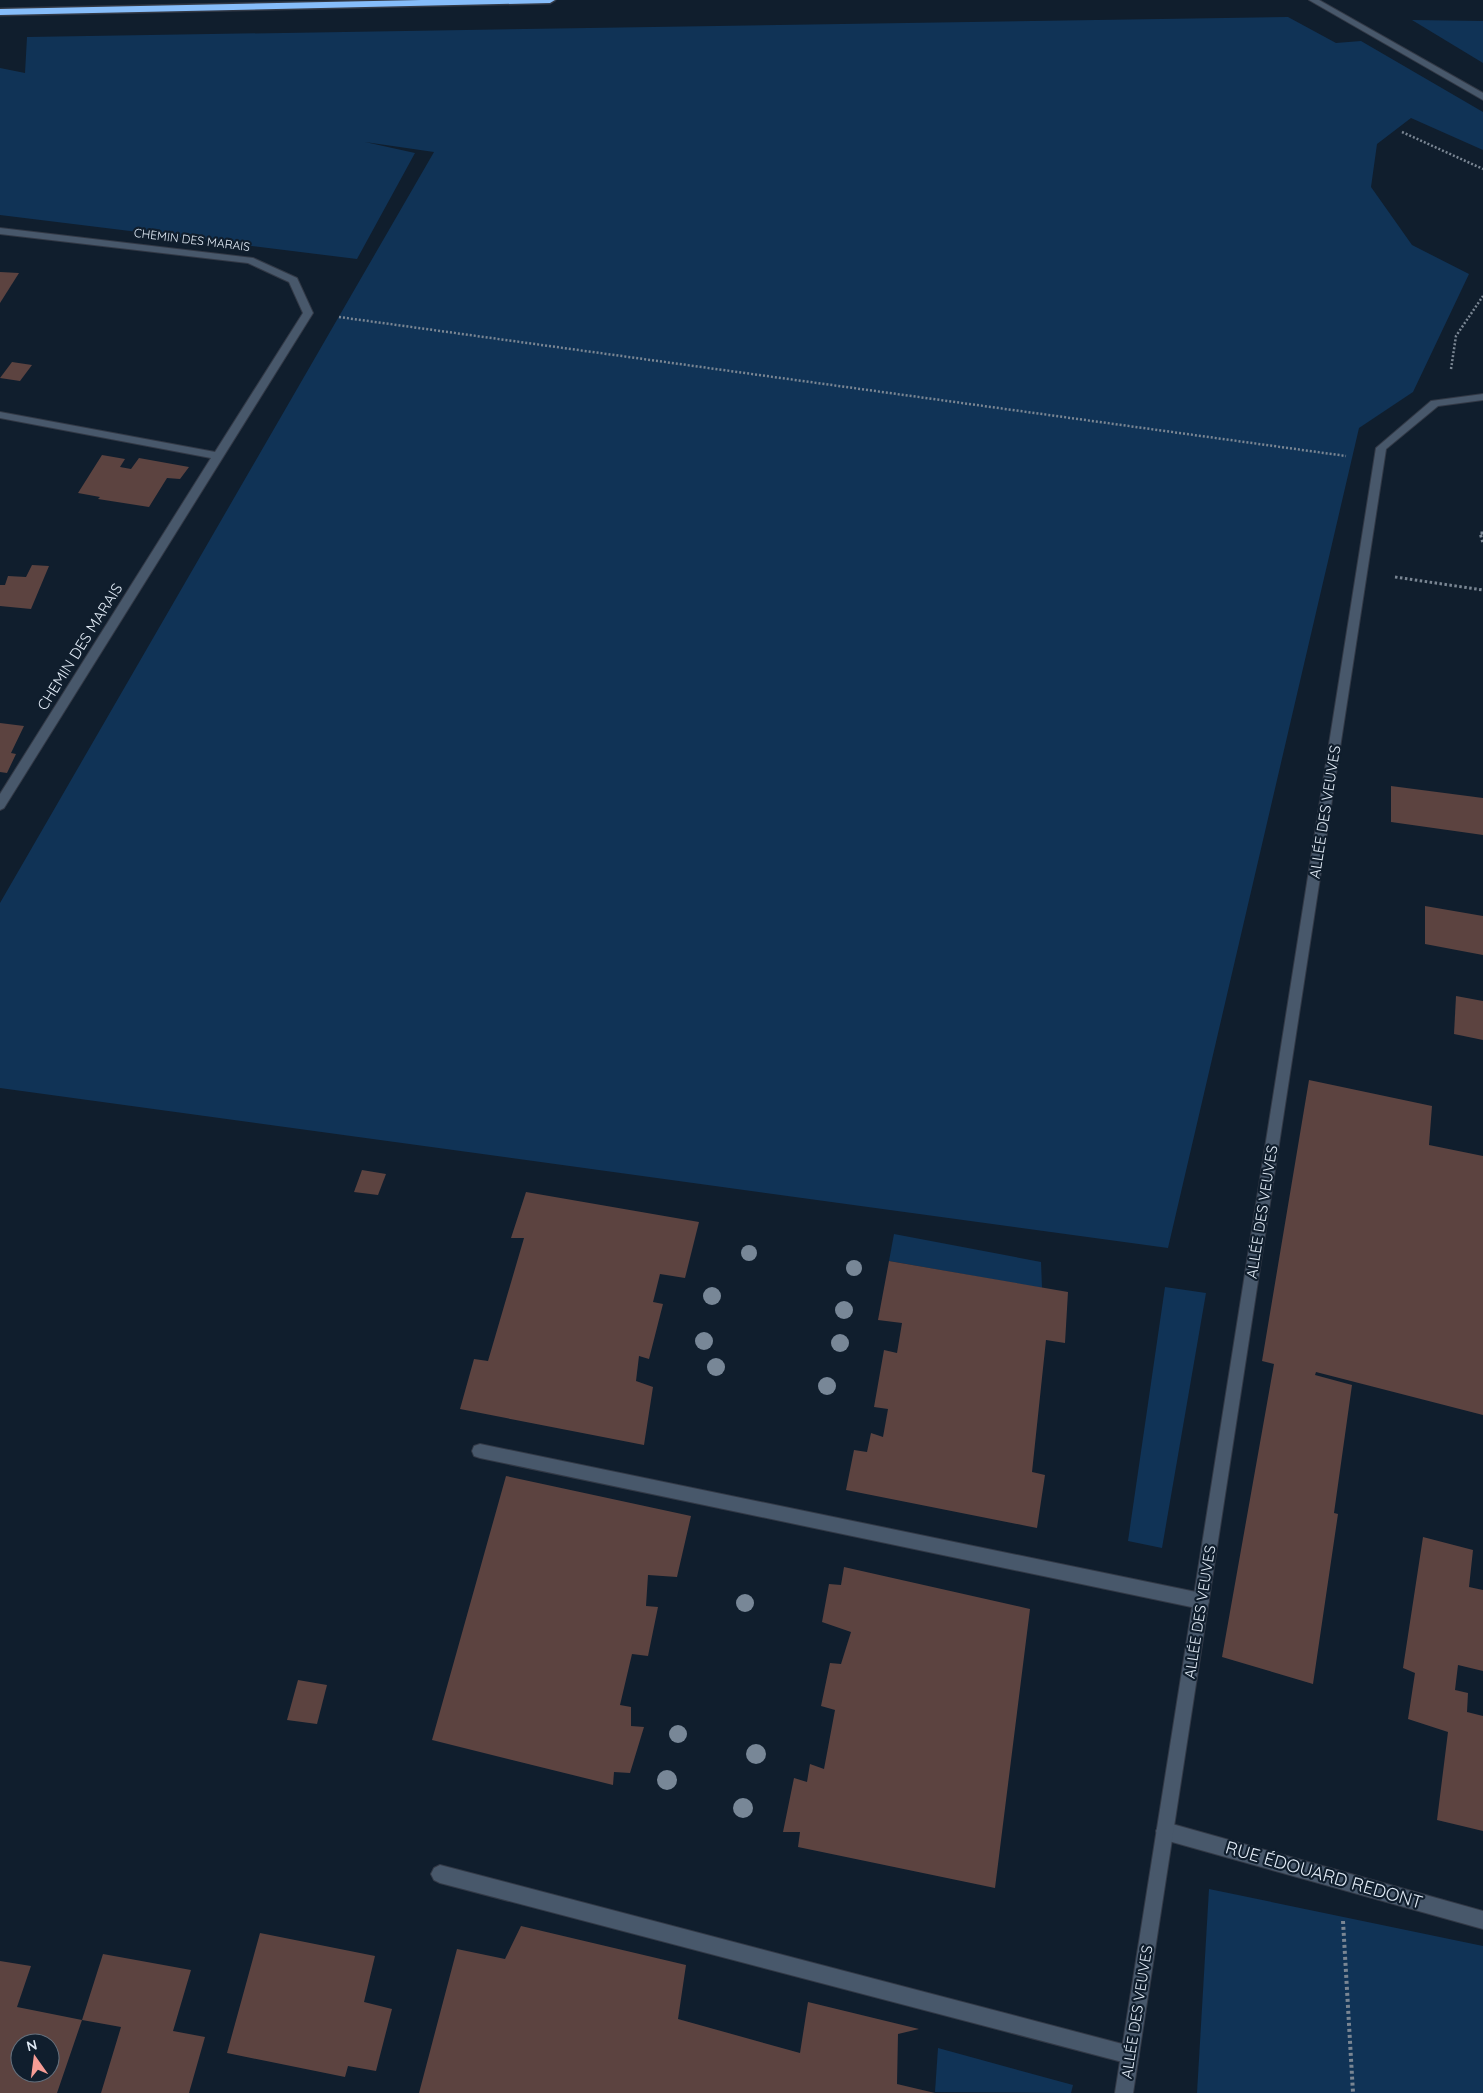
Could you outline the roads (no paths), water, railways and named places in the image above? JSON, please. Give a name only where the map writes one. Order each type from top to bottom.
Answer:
[{"type":"highway","points":[[0,12],[550,0]]},
{"type":"street","points":[[1313,0],[1483,97]]},
{"type":"street","name":"CHEMIN DES MARAIS","points":[[0,231],[250,260],[293,280],[308,313],[0,805]]},
{"type":"street","name":"ALLÉE DES VEUVES","points":[[1124,2093],[1382,448],[1435,403],[1483,397]]},
{"type":"street","points":[[0,415],[218,456]]},
{"type":"street","points":[[480,1451],[1201,1601]]},
{"type":"street","name":"RUE ÉDOUARD REDONT","points":[[1166,1830],[1483,1920]]},
{"type":"street","points":[[440,1874],[1130,2055]]}]
